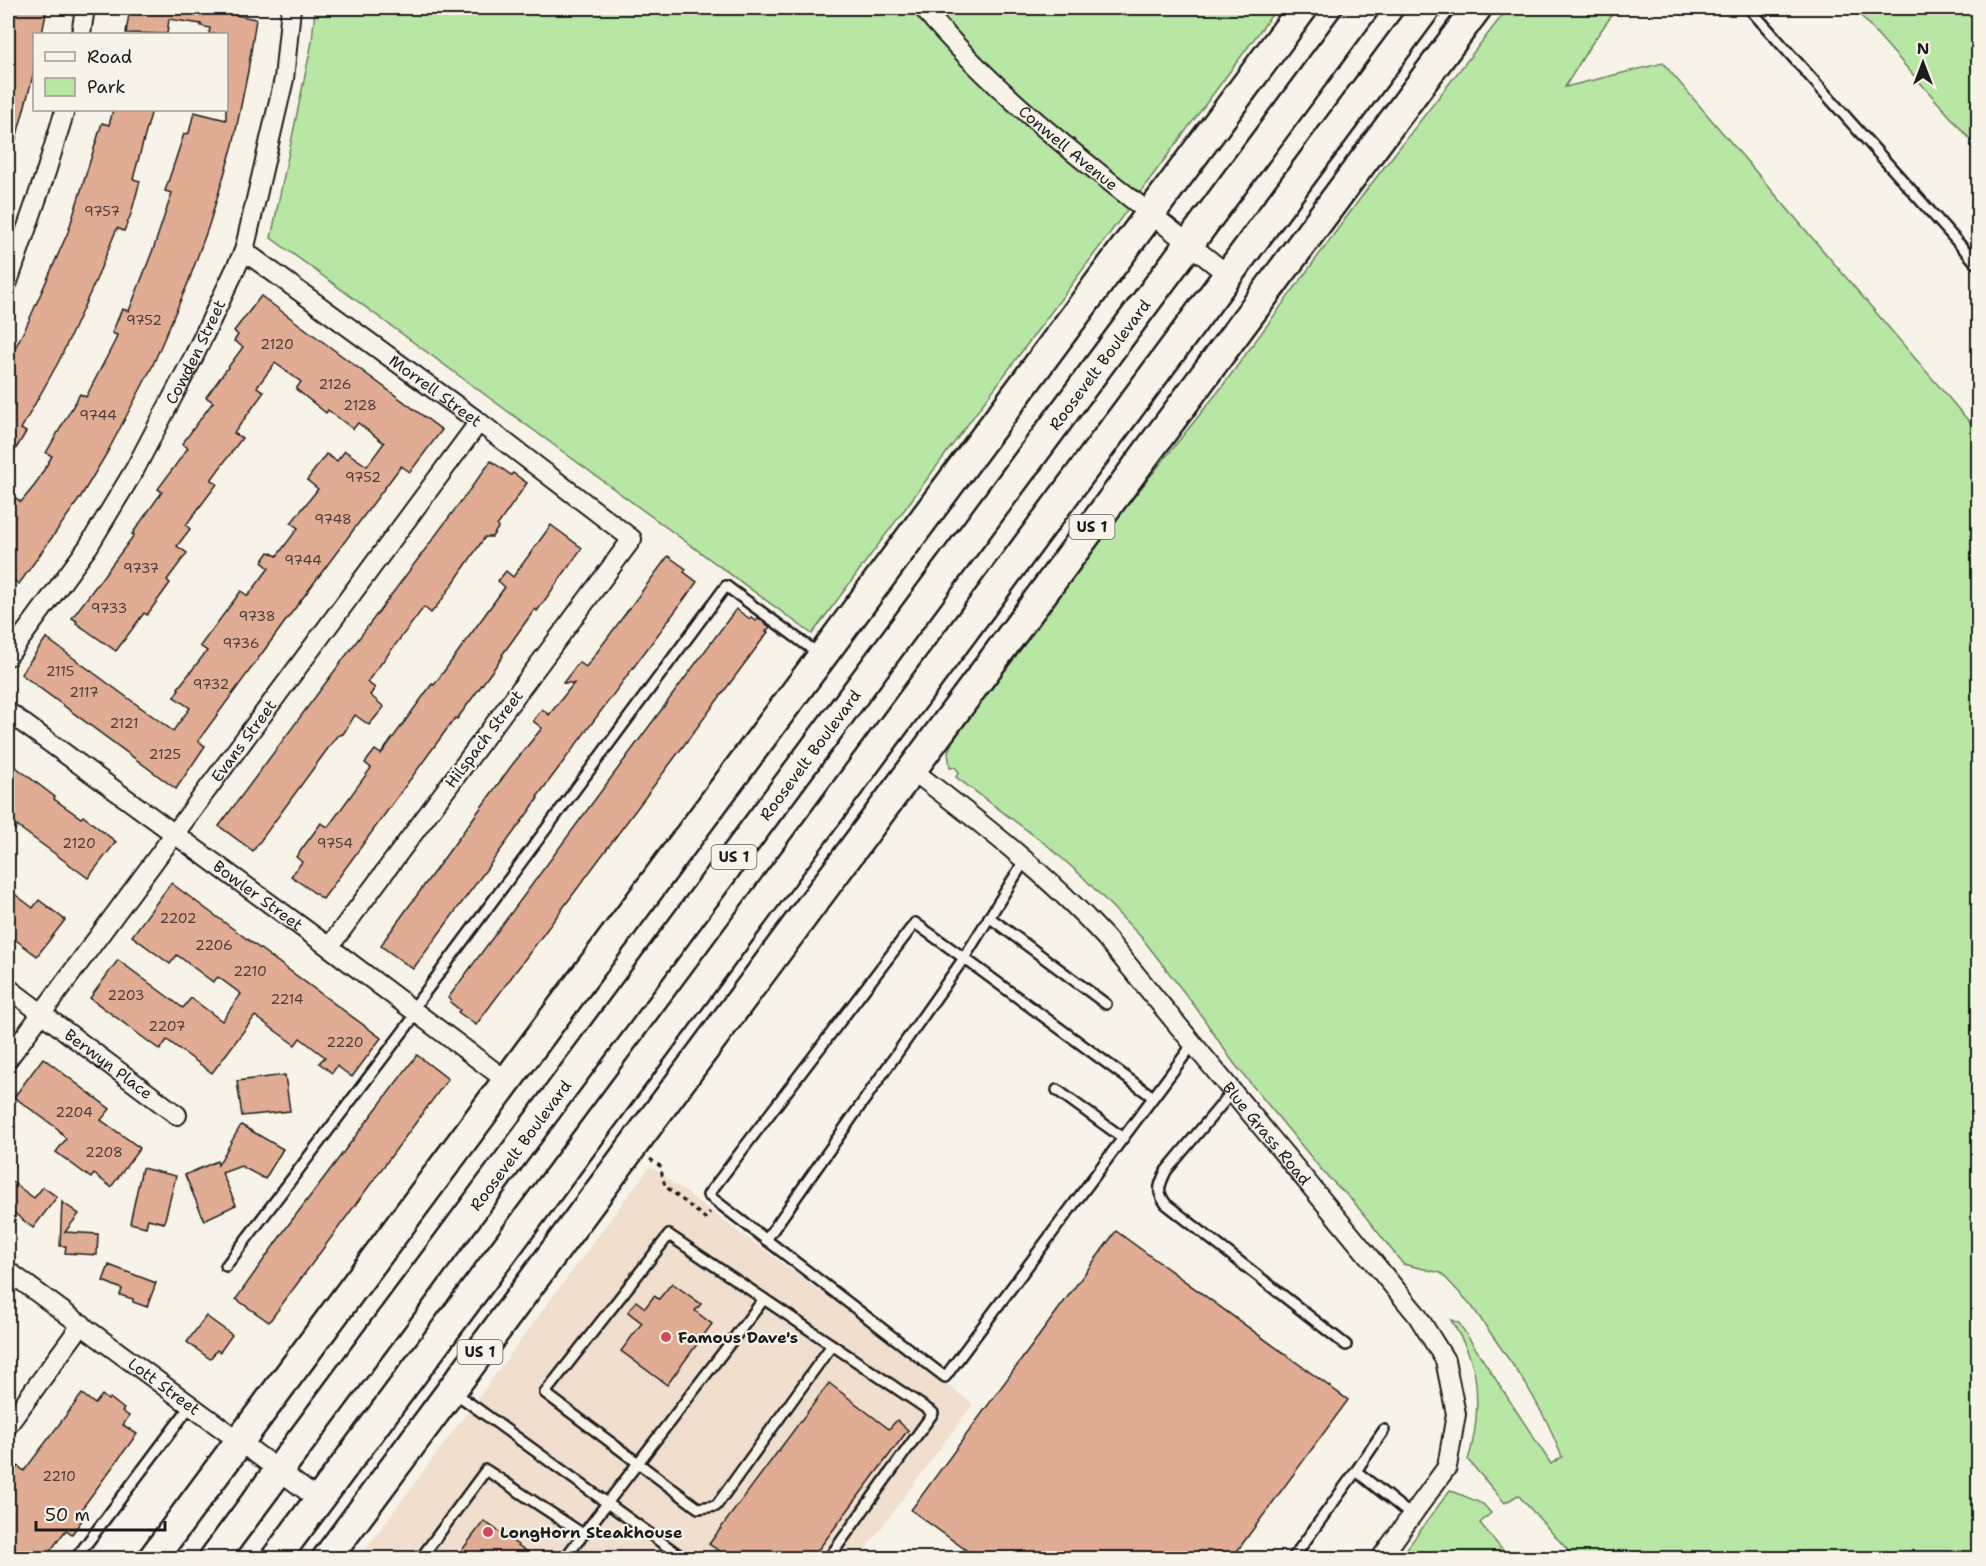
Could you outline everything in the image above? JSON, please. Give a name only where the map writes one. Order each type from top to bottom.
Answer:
[{"type":"highway","name":"US 1","points":[[153,1558],[1303,8]]},
{"type":"highway","name":"Roosevelt Boulevard","points":[[214,1558],[1364,8]]},
{"type":"highway","name":"US 1","points":[[276,1558],[1426,8]]},
{"type":"highway","name":"US 1","points":[[327,1558],[1477,8]]},
{"type":"highway","points":[[411,1377],[550,1257]]},
{"type":"street","points":[[81,33],[85,8]]},
{"type":"street","name":"Cowden Street","points":[[8,656],[88,547],[135,469],[194,356],[244,252],[284,79],[291,8]]},
{"type":"street","name":"Conwell Avenue","points":[[923,8],[965,54],[1042,127],[1228,275]]},
{"type":"street","points":[[8,282],[46,172],[64,111]]},
{"type":"street","name":"Morrell Street","points":[[244,252],[479,422],[623,533]]},
{"type":"street","name":"Evans Street","points":[[8,1059],[479,422]]},
{"type":"street","name":"Hilspach Street","points":[[329,947],[632,539],[623,533]]},
{"type":"street","name":"Bowler Street","points":[[8,712],[329,947],[507,1081]]},
{"type":"street","name":"Blue Grass Road","points":[[912,770],[984,825],[1025,860],[1073,903],[1105,937],[1417,1315],[1445,1360],[1456,1414],[1448,1467],[1382,1558]]},
{"type":"street","name":"Berwyn Place","points":[[8,988],[177,1115]]},
{"type":"street","name":"Lott Street","points":[[8,1271],[319,1500]]},
{"type":"street","points":[[8,1425],[81,1324]]},
{"type":"lane","points":[[1749,8],[1978,265]]},
{"type":"lane","points":[[226,1266],[415,1012],[726,586],[822,657]]},
{"type":"lane","points":[[766,1240],[964,958],[1025,860]]},
{"type":"lane","points":[[989,917],[1106,1004]]},
{"type":"lane","points":[[1153,1097],[915,923],[708,1195],[945,1377],[1193,1044]]},
{"type":"lane","points":[[1057,1090],[1123,1138]]},
{"type":"lane","points":[[1232,1092],[1166,1171],[1159,1185],[1160,1196],[1166,1204],[1346,1345]]},
{"type":"lane","points":[[829,1558],[933,1413],[669,1235],[545,1393],[698,1508],[716,1506],[832,1345]]},
{"type":"lane","points":[[565,1558],[764,1299]]},
{"type":"lane","points":[[452,1390],[683,1558]]},
{"type":"lane","points":[[76,1558],[191,1406]]},
{"type":"lane","points":[[1293,1558],[1384,1430]]},
{"type":"lane","points":[[421,1558],[486,1470],[583,1534]]},
{"type":"lane","points":[[1356,1470],[1413,1517]]},
{"type":"path","points":[[646,1156],[660,1166],[665,1186],[705,1218],[710,1212]]},
{"type":"shaded area","points":[[650,1166],[973,1404],[859,1558],[359,1558]]},
{"type":"green space","points":[[315,8],[1277,8],[812,634],[271,238],[312,42]]},
{"type":"green space","points":[[1508,8],[1617,8],[1565,87],[1663,63],[1978,432],[1978,1558],[1575,1558],[1518,1495],[1505,1503],[1468,1460],[1476,1419],[1475,1376],[1469,1354],[1451,1320],[1459,1323],[1551,1464],[1562,1457],[1548,1424],[1526,1384],[1471,1305],[1441,1273],[1403,1264],[1353,1201],[1325,1174],[1233,1062],[1197,1009],[1142,938],[1083,877],[1048,846],[956,777],[959,772],[955,767],[950,768],[948,752],[956,733],[1105,533],[1221,388],[1368,188]]},
{"type":"green space","points":[[1854,8],[1978,8],[1978,148]]},
{"type":"green space","points":[[1450,1490],[1483,1504],[1491,1513],[1480,1523],[1509,1558],[1400,1558]]},
{"type":"building","points":[[8,8],[47,8],[42,33],[33,33],[33,76],[11,158],[8,157]]},
{"type":"building","points":[[130,8],[198,8],[256,19],[233,145],[209,225],[188,283],[152,367],[107,453],[80,498],[19,584],[8,576],[8,511],[16,498],[21,502],[35,485],[52,456],[46,453],[80,394],[86,397],[115,341],[117,335],[112,333],[122,309],[129,311],[172,193],[165,191],[184,134],[189,133],[194,112],[226,120],[226,111],[228,111],[228,33],[209,33],[210,28],[201,26],[201,24],[169,19],[167,33],[126,33]]},
{"type":"building","points":[[113,111],[152,111],[133,179],[140,181],[131,214],[124,231],[117,228],[59,361],[21,429],[26,432],[8,462],[8,361],[26,327],[68,232],[102,123],[109,125]]},
{"type":"building","points":[[261,296],[442,430],[410,472],[401,466],[290,615],[198,741],[205,746],[176,789],[21,674],[46,638],[173,731],[190,708],[174,697],[178,688],[207,651],[200,646],[241,591],[248,596],[269,568],[262,562],[269,552],[277,556],[298,528],[291,523],[318,489],[307,480],[326,454],[337,461],[345,451],[367,466],[384,443],[358,423],[353,429],[328,410],[326,413],[296,389],[301,382],[275,363],[257,387],[264,392],[234,433],[242,438],[211,480],[217,484],[186,525],[190,529],[177,546],[187,553],[167,580],[170,583],[147,615],[144,613],[116,651],[76,623],[77,621],[72,618],[134,535],[132,534],[162,492],[158,489],[188,448],[182,444],[213,402],[206,397],[243,347],[234,341],[238,335],[234,331]]},
{"type":"building","points":[[491,461],[527,483],[492,537],[485,537],[441,601],[431,613],[424,607],[367,682],[375,688],[370,695],[384,707],[369,725],[355,715],[253,851],[219,826]]},
{"type":"building","points":[[551,525],[582,548],[323,899],[291,876],[302,862],[296,857],[321,823],[328,827],[371,768],[365,763],[375,750],[381,754],[432,684],[434,685],[505,587],[498,581],[506,571],[513,577]]},
{"type":"building","points":[[668,556],[686,569],[684,572],[697,582],[413,969],[381,946],[385,939],[512,765],[542,728],[533,721],[542,709],[549,715],[574,683],[563,683],[579,662],[586,667]]},
{"type":"building","points":[[736,609],[750,619],[751,617],[756,621],[758,618],[770,627],[766,631],[768,632],[476,1025],[458,1012],[460,1010],[448,998]]},
{"type":"building","points":[[8,761],[55,797],[54,799],[81,818],[83,816],[116,842],[88,878],[17,826],[8,839]]},
{"type":"building","points":[[171,883],[381,1038],[352,1077],[337,1066],[332,1073],[319,1063],[325,1057],[300,1038],[295,1045],[255,1016],[212,1073],[167,1040],[160,1050],[90,998],[118,960],[183,1008],[191,998],[222,1021],[241,994],[218,977],[213,982],[177,955],[170,964],[132,936]]},
{"type":"building","points":[[8,889],[33,908],[39,900],[65,920],[37,956],[8,934]]},
{"type":"building","points":[[417,1055],[448,1079],[269,1322],[236,1299],[289,1224]]},
{"type":"building","points":[[43,1058],[110,1109],[101,1120],[140,1148],[111,1187],[94,1174],[91,1178],[56,1152],[66,1139],[58,1129],[14,1097]]},
{"type":"building","points":[[285,1075],[290,1111],[242,1116],[237,1081]]},
{"type":"building","points":[[241,1125],[283,1149],[265,1179],[241,1166],[222,1173],[236,1205],[204,1220],[185,1175],[217,1161],[218,1165]]},
{"type":"building","points":[[142,1168],[176,1176],[164,1223],[148,1219],[146,1227],[130,1223]]},
{"type":"building","points":[[8,1179],[34,1198],[43,1187],[57,1197],[33,1228],[8,1208]]},
{"type":"building","points":[[62,1202],[79,1214],[65,1232],[98,1234],[97,1255],[65,1253],[66,1246],[60,1246]]},
{"type":"building","points":[[1116,1231],[1348,1400],[1232,1558],[977,1558],[911,1510]]},
{"type":"building","points":[[109,1265],[156,1283],[147,1307],[120,1295],[122,1289],[103,1281]]},
{"type":"building","name":"Famous Dave's","points":[[672,1283],[701,1304],[695,1311],[712,1324],[667,1385],[621,1351],[642,1323],[628,1312],[636,1301],[645,1308],[654,1296],[659,1299]]},
{"type":"building","points":[[206,1316],[232,1335],[220,1352],[217,1350],[210,1359],[187,1342]]},
{"type":"building","points":[[829,1383],[889,1429],[897,1420],[908,1430],[812,1558],[729,1558],[709,1544]]},
{"type":"building","points":[[82,1394],[95,1404],[102,1395],[108,1400],[110,1398],[129,1416],[123,1425],[137,1434],[77,1515],[83,1519],[72,1534],[66,1530],[45,1558],[8,1558],[8,1480],[18,1466],[24,1471]]},
{"type":"building","name":"LongHorn Steakhouse","points":[[484,1521],[536,1558],[456,1558]]},
{"type":"place","name":"Famous Dave's","points":[[666,1337]]},
{"type":"place","name":"LongHorn Steakhouse","points":[[488,1532]]}]
